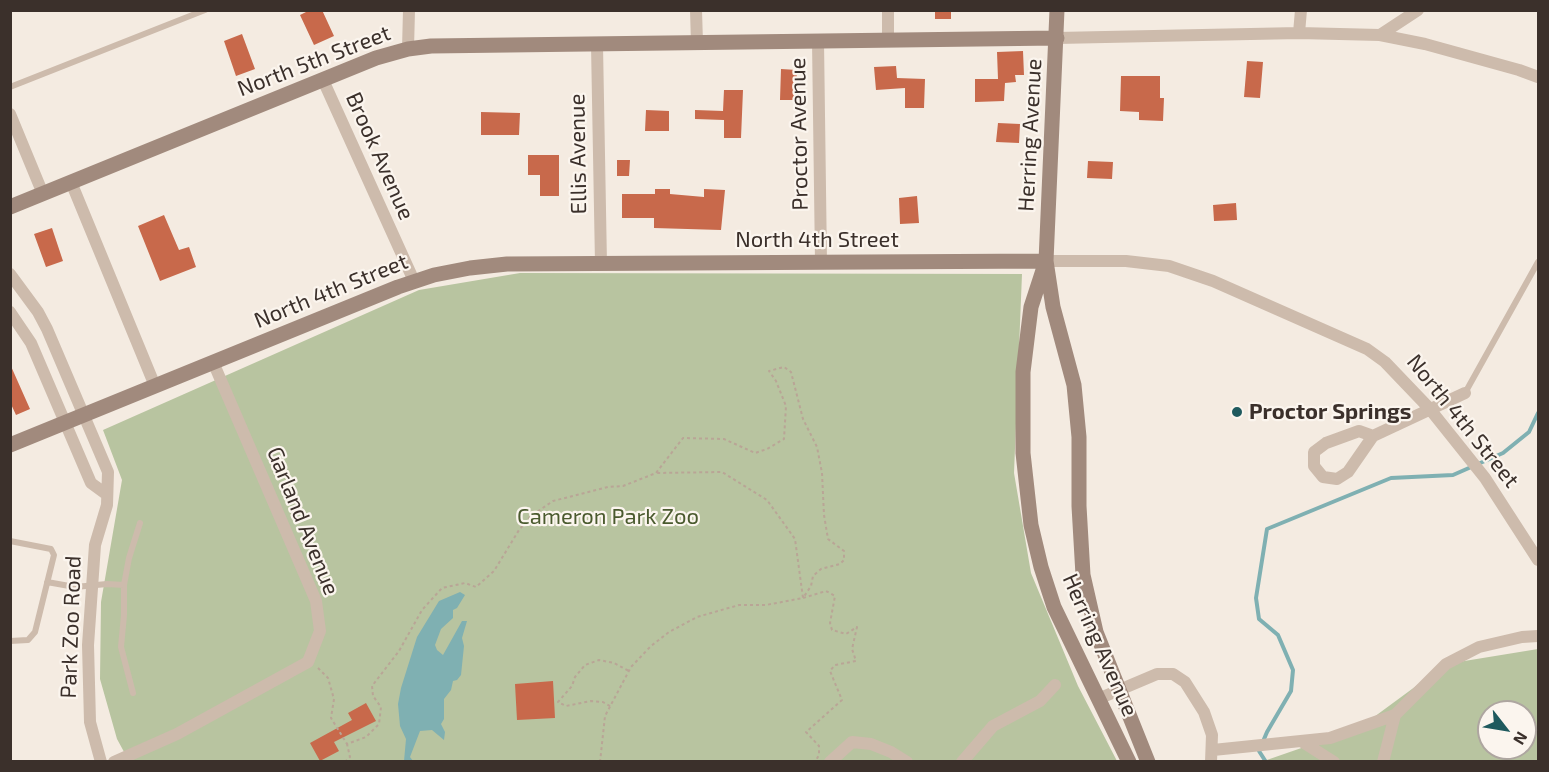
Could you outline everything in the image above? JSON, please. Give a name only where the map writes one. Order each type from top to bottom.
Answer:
[{"type":"main road","name":"Herring Avenue","points":[[1057,10],[1046,261],[1053,307],[1074,386],[1079,437],[1078,506],[1083,575],[1096,632],[1148,761]]},
{"type":"main road","name":"North 5th Street","points":[[10,207],[376,58],[408,49],[431,46],[1057,38]]},
{"type":"main road","name":"Herring Avenue","points":[[1046,261],[1031,307],[1023,372],[1023,453],[1026,492],[1041,567],[1054,607],[1129,762]]},
{"type":"main road","name":"North 4th Street","points":[[10,445],[414,281],[470,267],[507,264],[1046,261]]},
{"type":"street","points":[[408,49],[409,10]]},
{"type":"street","points":[[696,10],[697,43]]},
{"type":"street","points":[[888,10],[888,40]]},
{"type":"street","points":[[1299,33],[1301,10]]},
{"type":"street","points":[[1380,35],[1418,10]]},
{"type":"street","name":"North 5th Street","points":[[1057,38],[1299,33],[1380,35],[1425,44],[1539,77]]},
{"type":"street","name":"Proctor Avenue","points":[[818,41],[821,262]]},
{"type":"street","name":"Ellis Avenue","points":[[597,45],[601,264]]},
{"type":"street","name":"Brook Avenue","points":[[323,80],[414,281]]},
{"type":"street","points":[[10,114],[43,194]]},
{"type":"street","points":[[72,182],[155,386]]},
{"type":"street","name":"North 4th Street","points":[[1046,261],[1126,261],[1169,266],[1213,281],[1367,349],[1385,362],[1430,408],[1485,478],[1539,561]]},
{"type":"street","name":"Park Zoo Road","points":[[10,274],[39,312],[108,472],[107,505],[95,545],[88,645],[90,722],[101,762]]},
{"type":"street","points":[[10,312],[31,343],[91,483],[106,494]]},
{"type":"street","name":"Garland Avenue","points":[[114,762],[177,734],[308,662],[320,631],[316,601],[213,362]]},
{"type":"street","points":[[1373,436],[1359,430],[1326,443],[1314,452],[1314,466],[1323,477],[1337,479],[1348,472],[1373,436],[1465,393]]},
{"type":"street","points":[[1098,699],[1157,674],[1173,674],[1185,682],[1204,712],[1212,735],[1212,756],[1245,747],[1330,738],[1395,716],[1446,664],[1479,647],[1522,637],[1538,636]]},
{"type":"street","points":[[962,762],[993,726],[1040,701],[1055,685]]},
{"type":"street","points":[[1383,762],[1395,716]]},
{"type":"street","points":[[1300,741],[1334,762]]},
{"type":"street","points":[[830,762],[852,742],[871,744],[907,762]]},
{"type":"lane","points":[[10,87],[205,10]]},
{"type":"lane","points":[[1465,393],[1539,262]]},
{"type":"lane","points":[[133,693],[121,647],[124,585],[140,524]]},
{"type":"lane","points":[[10,541],[51,549],[54,555],[35,633],[28,640],[10,641]]},
{"type":"lane","points":[[47,582],[75,587],[124,585]]},
{"type":"path","points":[[656,473],[683,438],[724,439],[755,453],[784,440],[786,406],[776,381],[769,371],[784,367],[791,372],[803,419],[817,447],[822,473],[824,515],[828,539],[844,551],[844,560],[840,564],[821,569],[813,576],[811,586],[803,598]]},
{"type":"path","points":[[347,744],[366,737],[379,724],[381,707],[373,696],[372,686],[399,651],[418,621],[422,610],[442,588],[465,583],[476,587],[494,571],[519,530],[531,516],[553,501],[608,487],[623,486],[656,473],[722,472],[767,500],[795,539],[803,598]]},
{"type":"path","points":[[600,762],[605,716],[628,671],[651,646],[669,632],[697,617],[739,605],[766,605],[826,591],[835,596],[830,623],[832,630],[846,634],[857,627],[852,649],[856,661],[835,665],[830,670],[842,700],[806,732],[819,746],[819,755],[815,762]]},
{"type":"path","points":[[610,706],[603,702],[591,701],[566,706],[558,702],[585,666],[599,660],[614,663],[628,671]]},
{"type":"path","points":[[318,668],[328,678],[334,699],[331,718],[347,744],[350,757],[345,762]]},
{"type":"green space","name":"Cameron Park Zoo","points":[[520,273],[1022,274],[1014,473],[1031,573],[1078,686],[1117,761],[129,761],[117,739],[100,679],[101,602],[122,480],[103,430],[419,290]]},
{"type":"green space","points":[[1538,649],[1538,761],[1261,762],[1359,728],[1446,664]]},
{"type":"water","points":[[460,592],[465,595],[457,608],[453,610],[453,618],[441,629],[435,645],[443,655],[462,621],[467,621],[462,638],[464,646],[461,675],[453,681],[451,690],[444,699],[444,719],[441,724],[445,732],[444,740],[432,730],[420,731],[410,757],[413,761],[404,761],[406,739],[400,726],[398,704],[417,637],[439,601]]},
{"type":"building","points":[[310,10],[322,10],[334,36],[314,45],[300,15]]},
{"type":"building","points":[[935,10],[951,10],[951,19],[935,19]]},
{"type":"building","points":[[242,34],[255,69],[236,76],[224,41]]},
{"type":"building","points":[[1023,51],[1024,75],[1015,75],[1016,82],[1005,83],[1004,101],[975,102],[975,79],[998,79],[997,52]]},
{"type":"building","points":[[1247,61],[1263,62],[1260,98],[1244,97]]},
{"type":"building","points":[[896,66],[897,78],[925,79],[924,108],[905,108],[905,88],[876,90],[874,67]]},
{"type":"building","points":[[781,69],[797,70],[796,100],[780,100]]},
{"type":"building","points":[[1121,76],[1160,76],[1160,98],[1164,98],[1163,121],[1139,120],[1139,112],[1120,111]]},
{"type":"building","points":[[724,90],[743,90],[741,138],[724,138],[724,120],[695,119],[695,110],[723,111]]},
{"type":"building","points":[[646,110],[669,111],[669,131],[645,131]]},
{"type":"building","points":[[481,112],[520,113],[519,135],[481,135]]},
{"type":"building","points":[[998,123],[1020,124],[1019,143],[996,142]]},
{"type":"building","points":[[528,155],[559,155],[559,196],[540,196],[540,175],[528,175]]},
{"type":"building","points":[[617,160],[630,160],[629,176],[617,176]]},
{"type":"building","points":[[1088,161],[1113,162],[1112,179],[1087,178]]},
{"type":"building","points":[[655,189],[670,189],[670,194],[704,197],[704,189],[725,190],[721,230],[654,228],[654,218],[622,218],[622,194],[655,194]]},
{"type":"building","points":[[917,196],[919,223],[900,224],[899,198]]},
{"type":"building","points":[[1236,203],[1237,220],[1214,221],[1213,205]]},
{"type":"building","points":[[164,215],[179,250],[189,247],[196,267],[160,281],[138,226]]},
{"type":"building","points":[[52,228],[63,261],[46,267],[34,234]]},
{"type":"building","points":[[10,364],[30,409],[16,415],[10,402]]},
{"type":"building","points":[[553,681],[555,718],[517,720],[515,684]]},
{"type":"building","points":[[366,703],[376,721],[334,742],[339,751],[320,761],[310,743],[352,720],[348,713]]},
{"type":"waterway","points":[[1266,762],[1259,751],[1267,732],[1291,691],[1293,670],[1278,635],[1259,619],[1256,598],[1267,529],[1391,478],[1453,475],[1503,453],[1529,432],[1538,413]]},
{"type":"place","name":"Proctor Springs","points":[[1237,412]]}]
